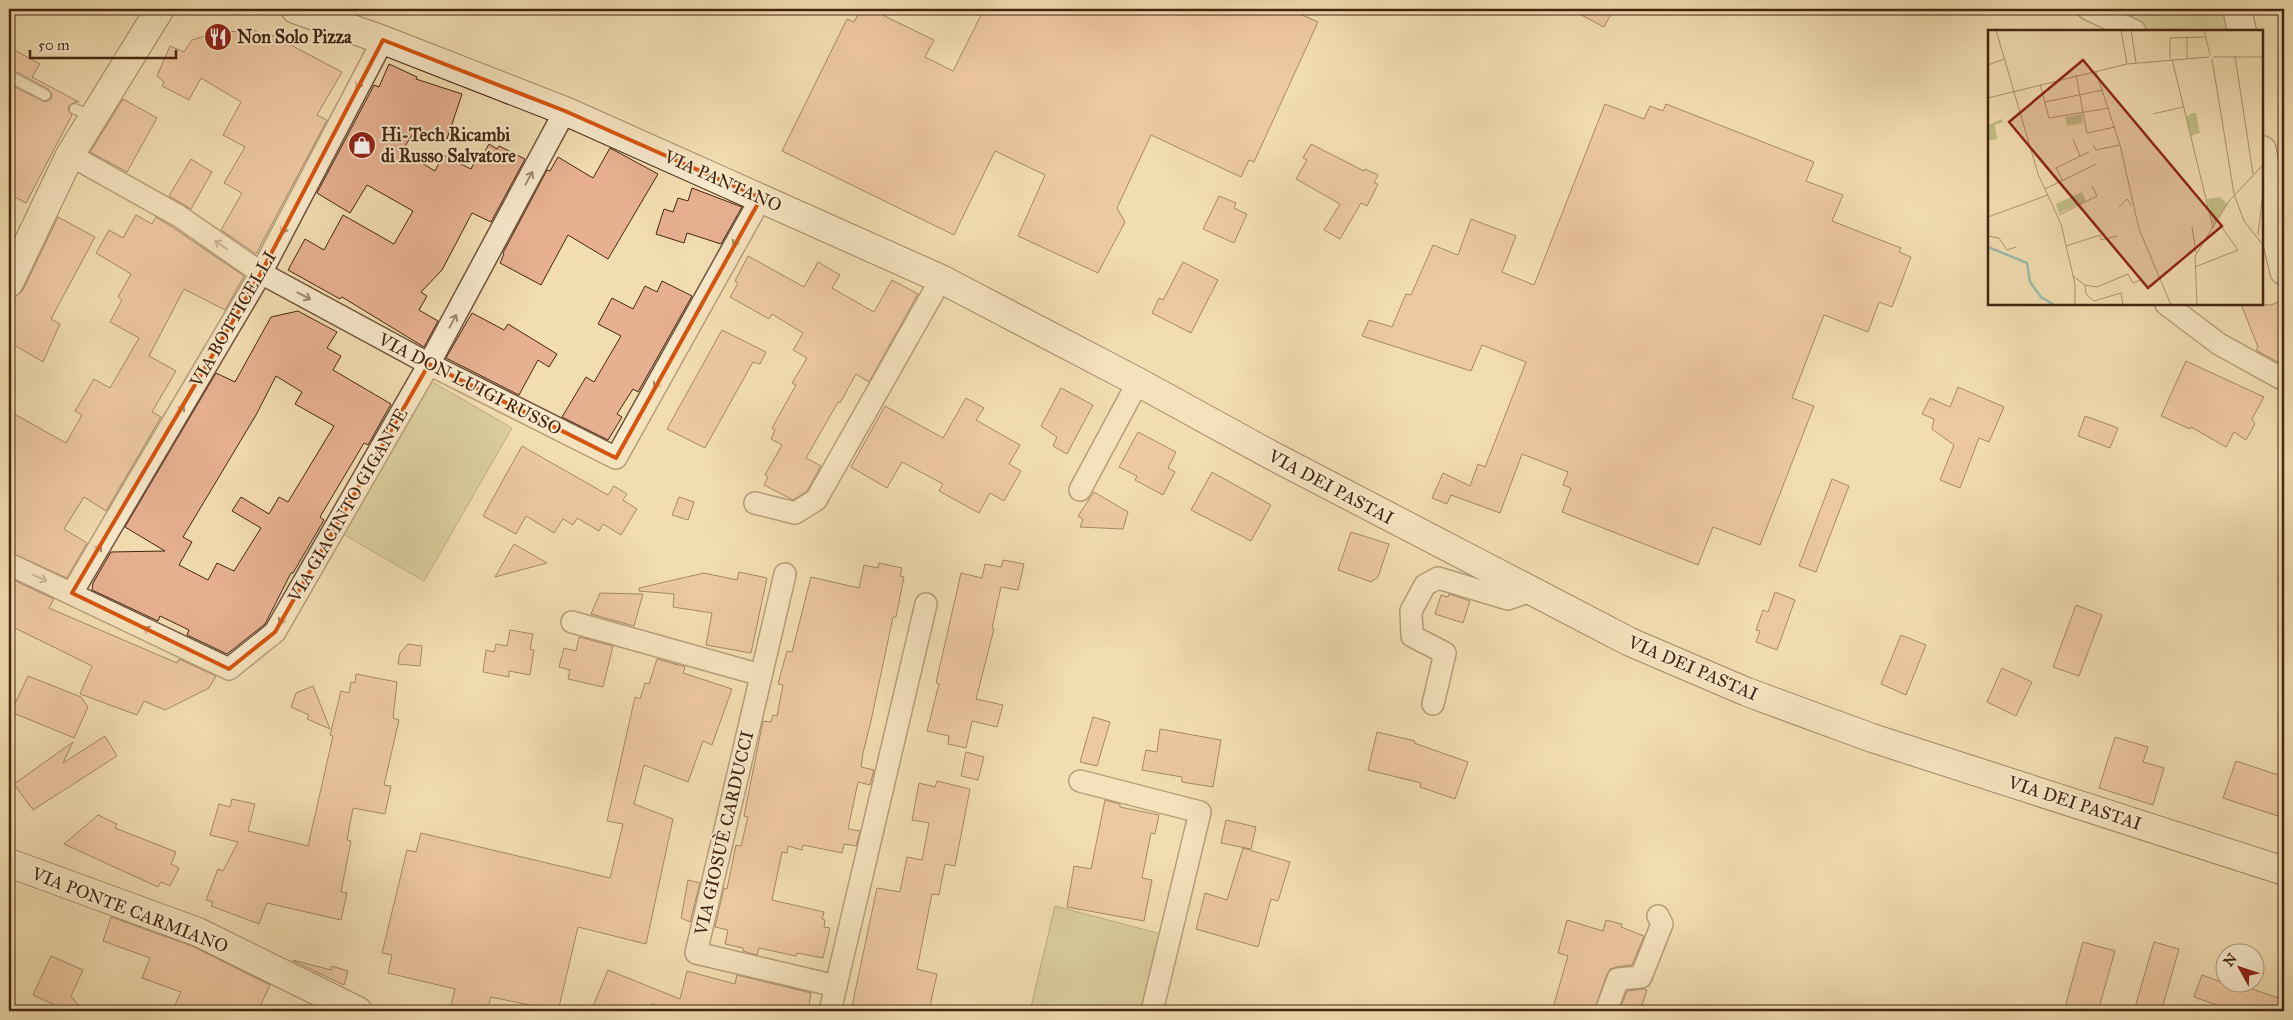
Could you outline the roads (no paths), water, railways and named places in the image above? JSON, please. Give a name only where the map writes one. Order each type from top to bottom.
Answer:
[{"type":"street","points":[[9,283],[70,155],[84,112],[160,9]]},
{"type":"street","name":"VIA PANTANO","points":[[295,9],[383,40],[565,111],[941,279],[1138,382]]},
{"type":"street","points":[[2088,9],[2133,30]]},
{"type":"street","points":[[2237,9],[2242,30]]},
{"type":"street","name":"VIA BOTTICELLI","points":[[72,593],[262,273],[383,40]]},
{"type":"street","name":"VIA GIACINTO GIGANTE","points":[[9,564],[229,669],[275,632],[430,364],[565,111]]},
{"type":"street","name":"VIA DON LUIGI RUSSO","points":[[70,155],[180,216],[262,273],[430,364],[616,458],[761,198]]},
{"type":"street","points":[[2263,157],[2272,219],[2284,271]]},
{"type":"street","points":[[755,503],[795,513],[816,500],[941,279]]},
{"type":"street","points":[[2167,305],[2219,344],[2284,380]]},
{"type":"street","points":[[1080,490],[1138,382]]},
{"type":"street","name":"VIA DEI PASTAI","points":[[1138,382],[1271,456],[1630,642],[1747,692],[1872,738],[2284,870]]},
{"type":"street","name":"VIA GIOSUÈ CARDUCCI","points":[[785,574],[696,953],[836,986]]},
{"type":"street","points":[[1433,704],[1445,653],[1412,636],[1411,611],[1425,585],[1438,578],[1508,599],[1530,591]]},
{"type":"street","points":[[830,1011],[926,604]]},
{"type":"street","points":[[572,622],[761,676]]},
{"type":"street","points":[[1080,781],[1200,812],[1152,1011]]},
{"type":"street","name":"VIA PONTE CARMIANO","points":[[9,863],[198,932],[358,1011]]},
{"type":"street","points":[[1606,1011],[1618,979],[1641,977],[1662,924],[1658,916]]},
{"type":"lane","points":[[9,76],[45,95]]},
{"type":"place","name":"Non Solo Pizza","points":[[218,37]]},
{"type":"place","name":"Hi-Tech Ricambi di Russo Salvatore","points":[[362,145]]}]
